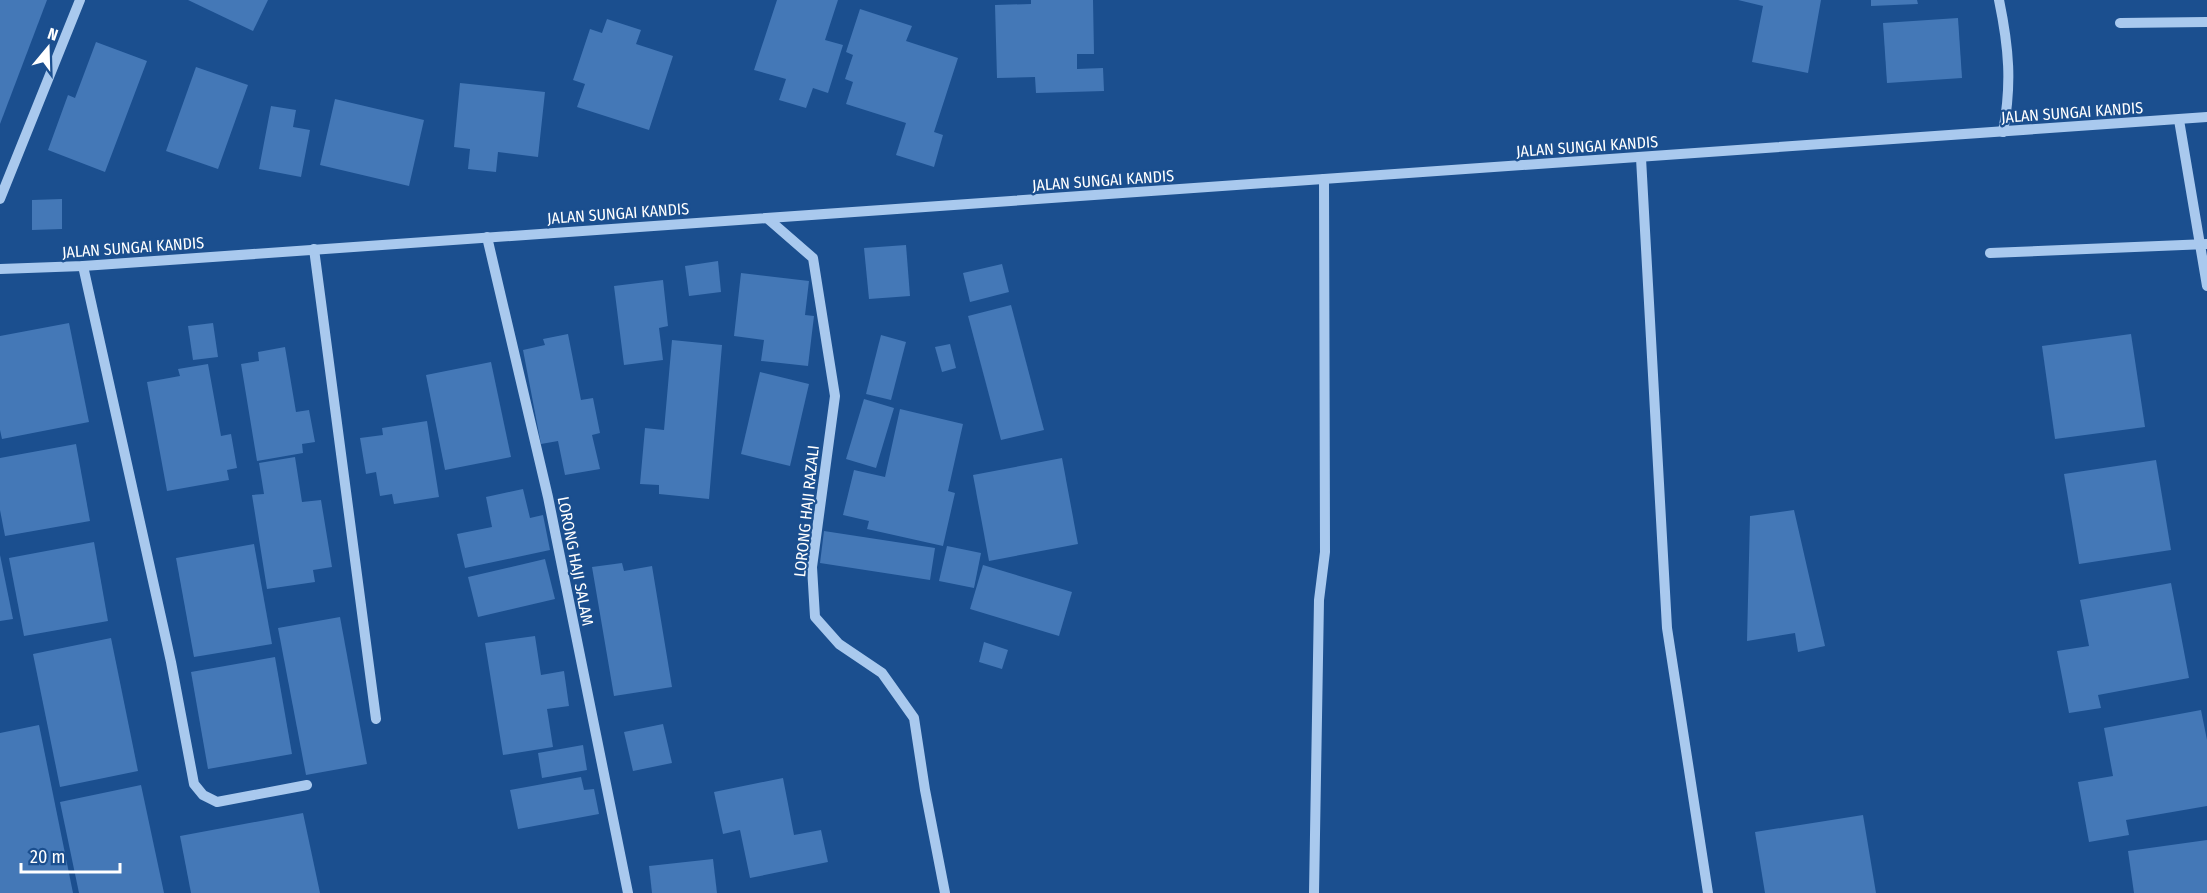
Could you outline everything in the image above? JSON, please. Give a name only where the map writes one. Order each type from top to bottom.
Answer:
[{"type":"street","points":[[0,199],[60,44],[80,0]]},
{"type":"street","points":[[1998,0],[2009,63],[2009,99],[2004,132]]},
{"type":"street","points":[[2120,22],[2207,22]]},
{"type":"street","name":"JALAN SUNGAI KANDIS","points":[[0,269],[83,266],[2207,117]]},
{"type":"street","points":[[2180,120],[2204,245],[2207,286]]},
{"type":"street","points":[[1641,158],[1667,628],[1708,893]]},
{"type":"street","points":[[1314,893],[1319,600],[1325,552],[1324,179]]},
{"type":"street","name":"LORONG HAJI RAZALI","points":[[767,218],[813,258],[835,396],[812,567],[815,617],[839,644],[882,672],[914,718],[945,893]]},
{"type":"street","name":"LORONG HAJI SALAM","points":[[487,237],[548,497],[628,893]]},
{"type":"street","points":[[1990,252],[2204,245]]},
{"type":"street","points":[[314,249],[376,719]]},
{"type":"street","points":[[83,266],[171,662],[194,784],[203,795],[217,802],[307,785]]},
{"type":"building","points":[[0,0],[47,0],[0,124]]},
{"type":"building","points":[[188,0],[268,0],[253,31]]},
{"type":"building","points":[[777,0],[838,0],[825,40],[843,45],[828,93],[813,88],[806,108],[779,100],[786,79],[754,70]]},
{"type":"building","points":[[1031,0],[1093,0],[1094,54],[1077,54],[1077,69],[1103,68],[1104,91],[1036,93],[1035,77],[997,78],[995,5],[1031,4]]},
{"type":"building","points":[[1738,0],[1821,0],[1808,73],[1752,62],[1763,6]]},
{"type":"building","points":[[1871,0],[1917,0],[1918,4],[1871,6]]},
{"type":"building","points":[[860,9],[912,26],[906,41],[958,58],[934,132],[943,135],[934,167],[896,155],[906,123],[846,104],[853,82],[845,79],[853,55],[846,52]]},
{"type":"building","points":[[1958,18],[1962,78],[1887,83],[1883,23]]},
{"type":"building","points":[[607,19],[641,30],[636,44],[673,56],[649,130],[577,107],[585,84],[573,80],[590,29],[602,33]]},
{"type":"building","points":[[96,42],[147,61],[105,172],[48,150],[68,95],[75,98]]},
{"type":"building","points":[[196,67],[248,85],[218,169],[166,151]]},
{"type":"building","points":[[460,83],[545,92],[538,157],[498,152],[496,172],[468,169],[470,149],[454,147]]},
{"type":"building","points":[[335,99],[424,120],[409,186],[320,165]]},
{"type":"building","points":[[271,106],[296,110],[293,127],[310,130],[301,177],[259,169]]},
{"type":"building","points":[[62,199],[62,229],[32,230],[32,200]]},
{"type":"building","points":[[906,245],[910,296],[869,299],[864,248]]},
{"type":"building","points":[[718,261],[721,292],[689,296],[685,266]]},
{"type":"building","points":[[1002,264],[1009,292],[970,302],[963,273]]},
{"type":"building","points":[[741,273],[809,281],[805,315],[814,316],[808,366],[761,361],[764,340],[734,336]]},
{"type":"building","points":[[663,280],[668,326],[659,328],[663,360],[624,365],[614,286]]},
{"type":"building","points":[[1011,305],[1044,430],[1001,440],[968,316]]},
{"type":"building","points":[[69,323],[89,422],[2,439],[0,430],[0,336]]},
{"type":"building","points":[[213,323],[218,357],[193,360],[188,326]]},
{"type":"building","points":[[568,334],[581,400],[593,398],[600,433],[592,435],[600,469],[565,475],[558,441],[541,444],[523,350],[545,345],[543,339]]},
{"type":"building","points":[[2131,334],[2145,427],[2055,439],[2042,346]]},
{"type":"building","points":[[881,335],[906,342],[891,400],[866,394]]},
{"type":"building","points":[[672,340],[722,345],[709,499],[659,494],[659,485],[640,484],[645,428],[664,430]]},
{"type":"building","points":[[950,344],[956,368],[942,372],[935,347]]},
{"type":"building","points":[[285,347],[296,412],[309,410],[315,442],[302,444],[303,453],[257,461],[241,364],[259,361],[258,352]]},
{"type":"building","points":[[491,362],[511,457],[445,470],[426,375]]},
{"type":"building","points":[[208,364],[221,436],[231,434],[237,468],[227,470],[229,480],[167,491],[147,382],[180,376],[178,369]]},
{"type":"building","points":[[760,372],[809,384],[790,466],[741,454]]},
{"type":"building","points":[[864,399],[894,408],[876,468],[846,459]]},
{"type":"building","points":[[900,409],[963,424],[948,491],[955,493],[943,546],[867,529],[869,521],[843,515],[854,470],[885,477]]},
{"type":"building","points":[[427,421],[439,497],[394,504],[392,494],[380,496],[376,472],[366,474],[360,438],[383,435],[382,428]]},
{"type":"building","points":[[76,444],[90,521],[5,536],[0,510],[0,458]]},
{"type":"building","points":[[295,457],[302,502],[321,500],[332,567],[313,570],[315,582],[267,589],[252,495],[264,494],[259,463]]},
{"type":"building","points":[[1062,458],[1078,544],[989,561],[973,475]]},
{"type":"building","points":[[2156,460],[2171,550],[2079,564],[2064,474]]},
{"type":"building","points":[[523,489],[530,518],[543,515],[550,550],[465,568],[457,534],[492,527],[486,497]]},
{"type":"building","points":[[1794,510],[1825,646],[1798,652],[1795,633],[1747,641],[1750,516]]},
{"type":"building","points":[[824,531],[935,548],[930,580],[820,563]]},
{"type":"building","points":[[94,542],[108,621],[24,636],[9,558]]},
{"type":"building","points":[[254,544],[272,644],[194,657],[176,558]]},
{"type":"building","points":[[947,546],[981,553],[974,588],[939,581]]},
{"type":"building","points":[[0,555],[13,619],[0,621]]},
{"type":"building","points":[[545,559],[555,599],[478,617],[468,577]]},
{"type":"building","points":[[622,563],[624,571],[652,566],[672,687],[614,696],[592,567]]},
{"type":"building","points":[[983,565],[1072,592],[1059,636],[970,609]]},
{"type":"building","points":[[2171,583],[2189,678],[2098,695],[2101,708],[2069,713],[2057,651],[2089,646],[2080,600]]},
{"type":"building","points":[[340,617],[367,764],[306,775],[278,628]]},
{"type":"building","points":[[535,636],[541,675],[564,671],[569,706],[547,709],[553,747],[503,755],[485,643]]},
{"type":"building","points":[[111,638],[138,771],[60,787],[33,654]]},
{"type":"building","points":[[984,642],[1008,650],[1002,669],[979,662]]},
{"type":"building","points":[[275,657],[292,754],[208,769],[191,672]]},
{"type":"building","points":[[2201,710],[2207,740],[2207,806],[2126,820],[2129,835],[2089,842],[2078,782],[2113,776],[2104,728]]},
{"type":"building","points":[[663,724],[672,763],[633,771],[624,732]]},
{"type":"building","points":[[39,725],[73,893],[0,893],[0,733]]},
{"type":"building","points":[[583,745],[587,770],[542,778],[538,753]]},
{"type":"building","points":[[581,777],[584,790],[594,789],[599,814],[518,829],[510,790]]},
{"type":"building","points":[[783,778],[794,835],[821,830],[828,862],[750,878],[740,830],[723,834],[714,792]]},
{"type":"building","points":[[141,785],[164,893],[79,893],[60,802]]},
{"type":"building","points":[[303,813],[320,893],[191,893],[180,836]]},
{"type":"building","points":[[1863,815],[1876,893],[1765,893],[1755,832]]},
{"type":"building","points":[[2207,840],[2207,893],[2134,893],[2128,851]]},
{"type":"building","points":[[713,859],[717,893],[652,893],[649,866]]}]
